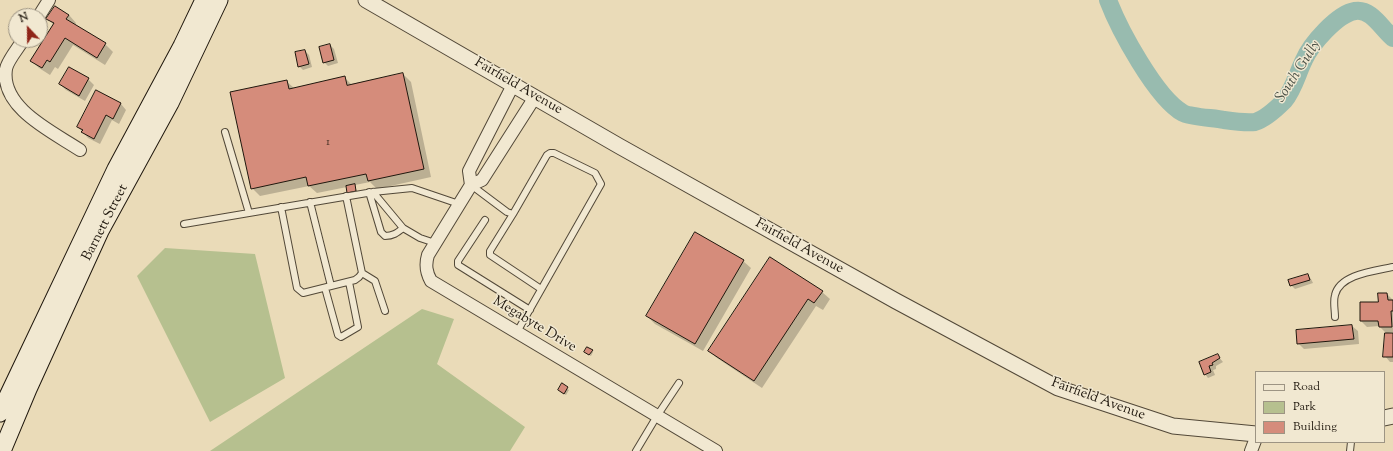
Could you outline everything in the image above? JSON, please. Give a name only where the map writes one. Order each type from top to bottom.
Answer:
[{"type":"main road","name":"Barnett Street","points":[[0,413],[116,169],[182,46],[204,0]]},
{"type":"main road","name":"Barnett Street","points":[[2,451],[28,389],[100,232],[170,103],[218,0]]},
{"type":"street","name":"Fairfield Avenue","points":[[366,0],[513,85],[896,301],[1058,388],[1173,426],[1255,434]]},
{"type":"street","points":[[18,48],[6,68],[6,82],[11,96],[25,114],[80,150]]},
{"type":"street","points":[[471,185],[469,171],[513,85]]},
{"type":"street","name":"Megabyte Drive","points":[[535,97],[482,180],[471,185],[428,254],[426,269],[431,281],[716,451]]},
{"type":"street","points":[[1251,451],[1255,441]]},
{"type":"lane","points":[[225,132],[249,213]]},
{"type":"lane","points":[[517,332],[601,184],[595,173],[554,153],[547,155],[513,214],[490,250],[490,255],[541,289]]},
{"type":"lane","points":[[471,185],[507,212],[513,214]]},
{"type":"lane","points":[[184,224],[371,192],[412,188],[459,204]]},
{"type":"lane","points":[[371,192],[404,228],[420,238],[435,243]]},
{"type":"lane","points":[[371,192],[381,232],[385,236],[390,236],[397,234],[404,228]]},
{"type":"lane","points":[[346,196],[362,273],[375,280],[385,311]]},
{"type":"lane","points":[[310,202],[338,336],[341,337],[358,327],[349,282]]},
{"type":"lane","points":[[281,207],[297,288],[303,293],[349,282],[359,277],[362,273]]},
{"type":"lane","points":[[485,220],[458,261],[458,265],[530,310]]},
{"type":"lane","points":[[1335,317],[1334,296],[1341,284],[1353,276],[1393,267]]},
{"type":"lane","points":[[636,451],[679,383]]},
{"type":"green space","points":[[165,248],[255,254],[285,378],[210,422],[137,276]]},
{"type":"green space","points":[[422,309],[454,319],[437,364],[525,427],[510,451],[210,451]]},
{"type":"building","points":[[55,6],[69,15],[66,19],[106,43],[97,58],[65,38],[50,62],[47,60],[42,68],[30,61],[38,48],[48,48],[48,32],[54,23],[48,20],[48,16]]},
{"type":"building","points":[[330,44],[334,60],[323,63],[319,47]]},
{"type":"building","points":[[305,50],[309,64],[298,67],[295,52]]},
{"type":"building","points":[[69,67],[89,78],[79,96],[59,84]]},
{"type":"building","points":[[403,73],[424,169],[368,181],[366,174],[308,186],[306,177],[251,189],[230,92],[287,80],[289,89],[345,76],[347,85]]},
{"type":"building","points":[[96,90],[121,103],[113,119],[106,115],[94,139],[81,132],[83,130],[77,127]]},
{"type":"building","points":[[355,184],[356,191],[347,193],[346,186]]},
{"type":"building","points":[[695,232],[744,260],[695,344],[646,316]]},
{"type":"building","points":[[770,257],[823,291],[814,303],[808,299],[754,381],[708,351]]},
{"type":"building","points":[[1308,274],[1310,280],[1290,286],[1288,280]]},
{"type":"building","points":[[1378,293],[1387,293],[1388,300],[1393,300],[1393,311],[1391,311],[1392,327],[1379,327],[1378,321],[1360,321],[1360,302],[1378,302]]},
{"type":"building","points":[[1352,325],[1354,339],[1297,344],[1296,330]]},
{"type":"building","points":[[1385,333],[1393,333],[1393,357],[1383,357]]},
{"type":"building","points":[[587,347],[593,350],[589,355],[584,352]]},
{"type":"building","points":[[1218,354],[1220,358],[1212,363],[1213,365],[1209,366],[1211,372],[1204,375],[1199,362]]},
{"type":"building","points":[[562,383],[568,387],[564,394],[558,390]]},
{"type":"waterway","name":"South Gully","points":[[1108,0],[1129,45],[1161,93],[1172,105],[1183,113],[1197,116],[1252,122],[1259,121],[1267,116],[1284,101],[1293,86],[1307,53],[1318,38],[1340,18],[1348,13],[1355,11],[1366,13],[1376,20],[1393,38]]}]
